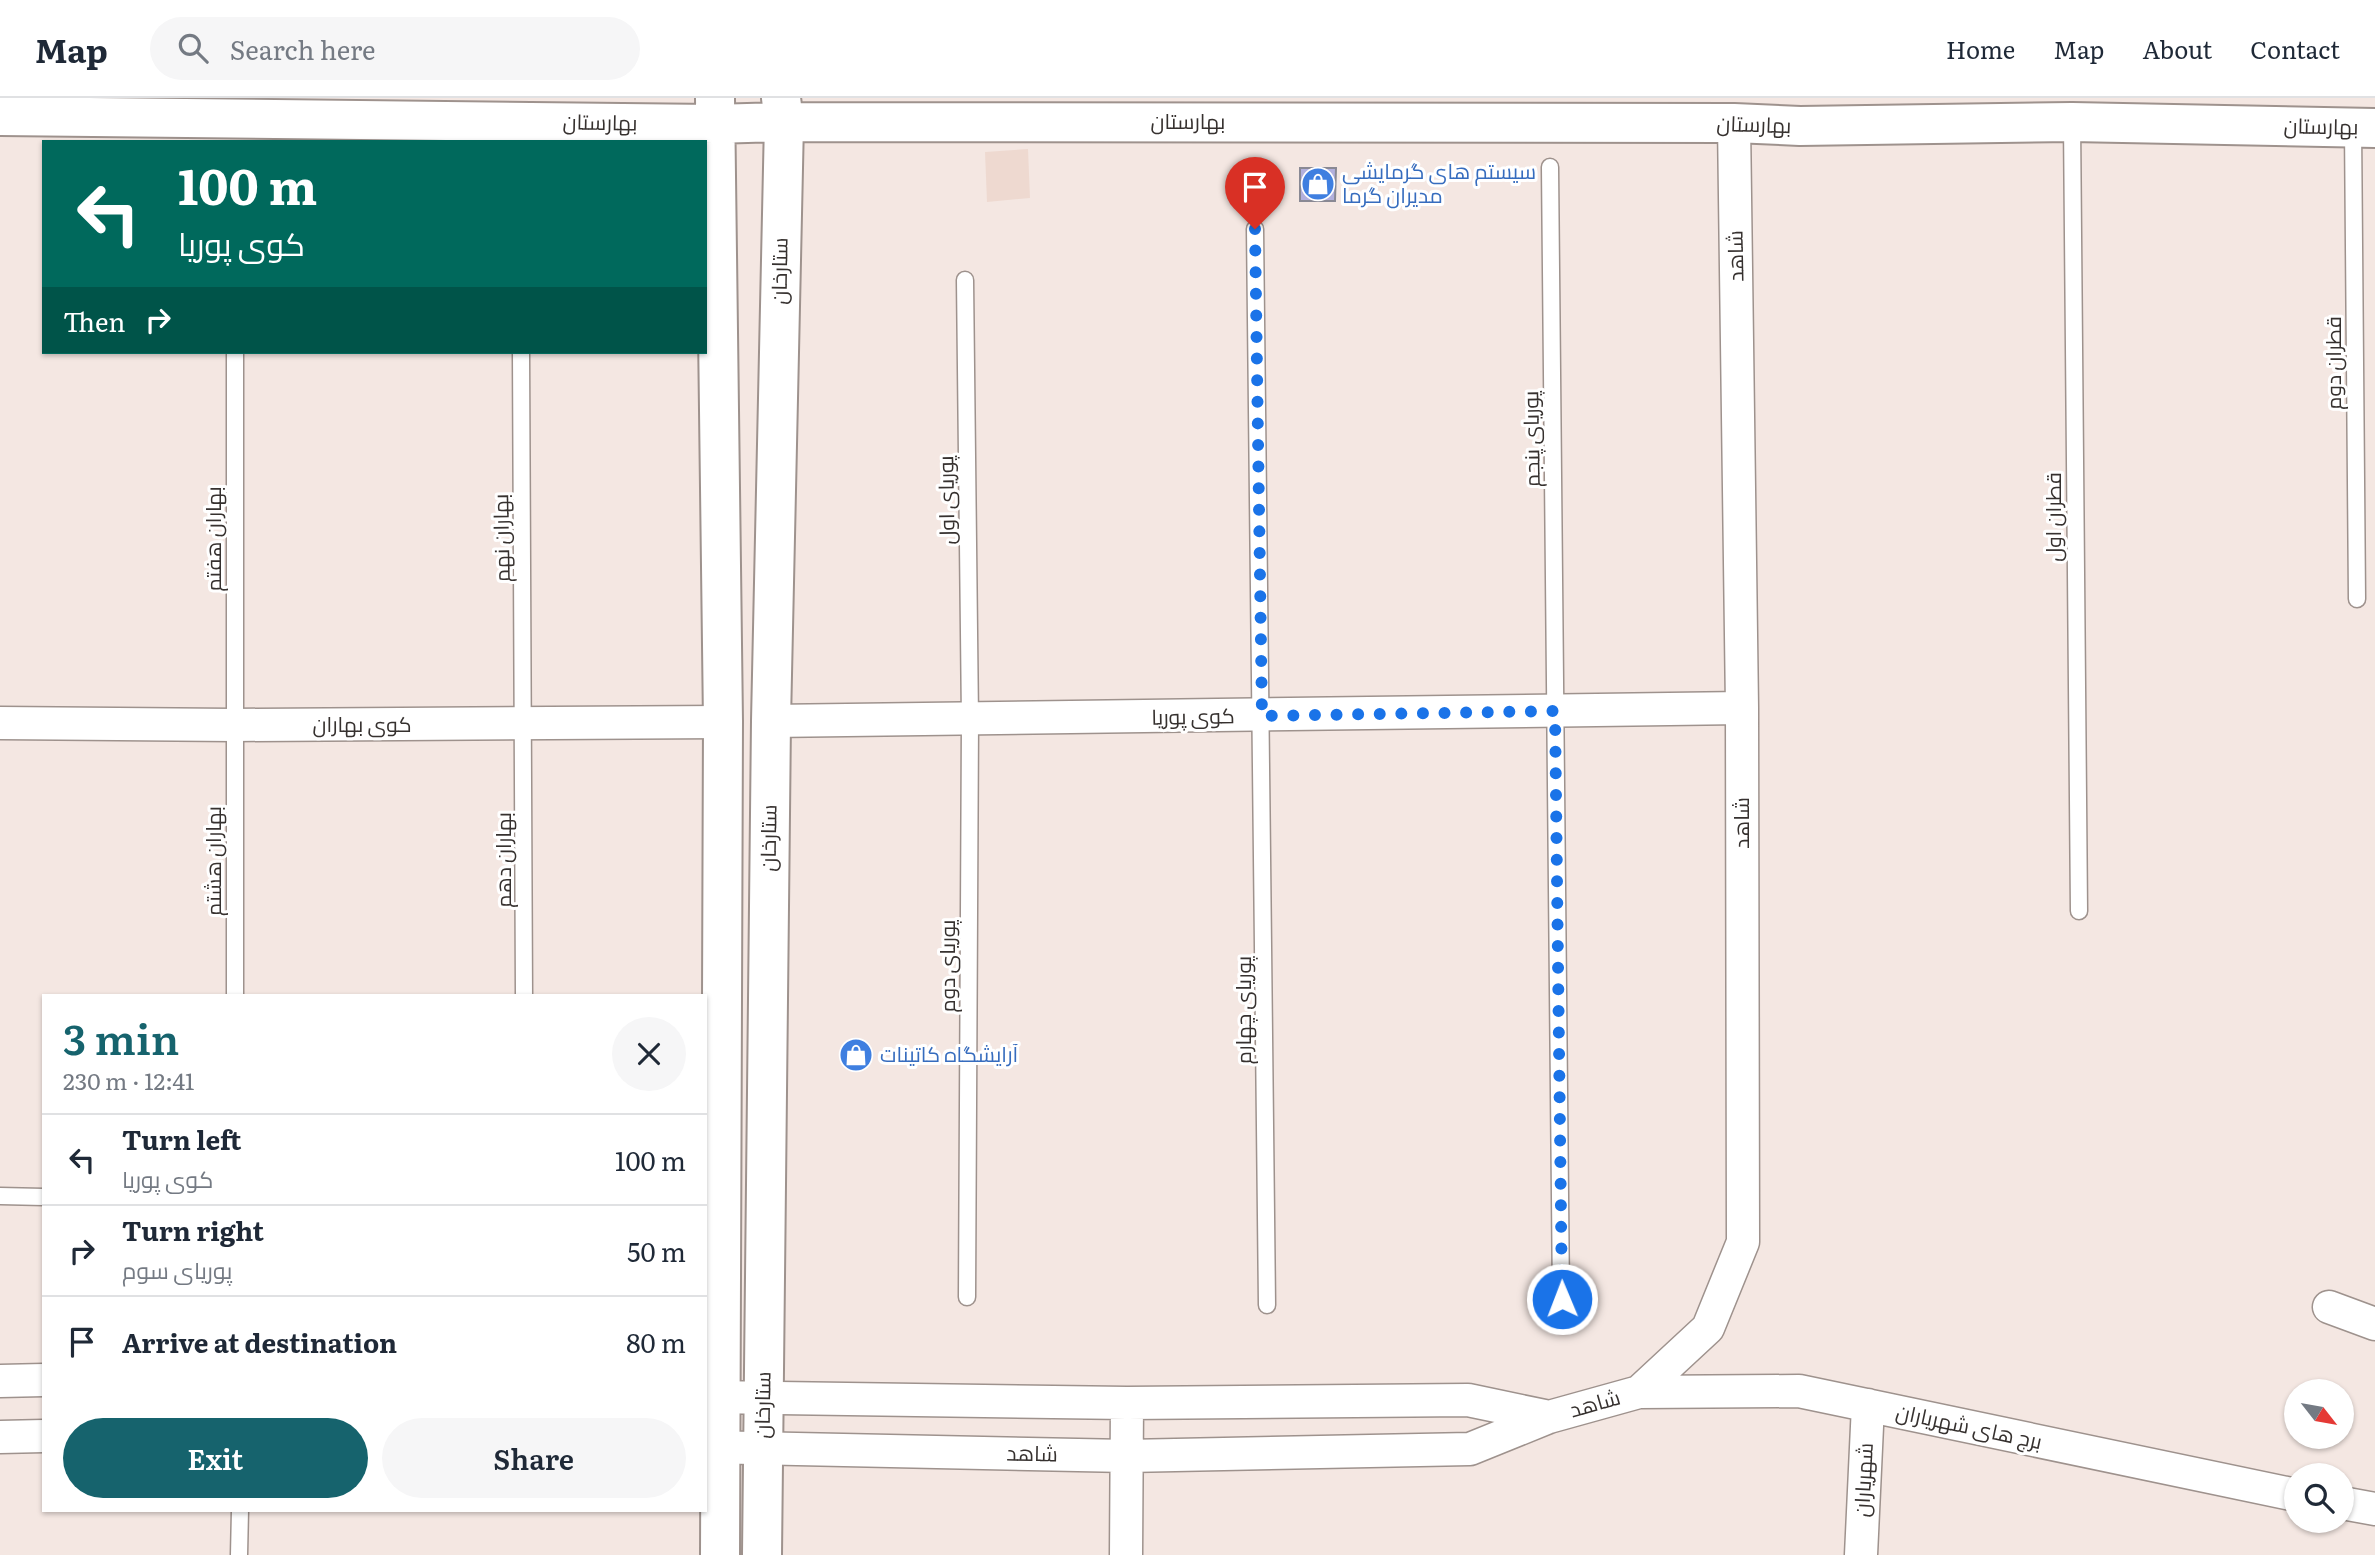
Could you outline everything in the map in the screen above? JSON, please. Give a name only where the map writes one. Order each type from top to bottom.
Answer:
[{"type":"street","name":"بهارستان","points":[[0,116],[782,110],[1735,111],[2072,122],[2364,127]]},
{"type":"street","name":"ستارخان","points":[[762,1555],[771,722],[782,110]]},
{"type":"street","name":"ستارخان","points":[[714,111],[723,722],[714,1397],[720,1555]]},
{"type":"street","name":"شاهد","points":[[714,1447],[1128,1456],[1470,1449],[1549,1417],[1639,1392],[1708,1328],[1743,1242],[1742,708],[1735,111]]},
{"type":"street","name":"کوی پوریا","points":[[771,722],[1742,708]]},
{"type":"street","name":"کوی بهاران","points":[[0,723],[234,726],[723,722]]},
{"type":"street","points":[[2329,1307],[2375,1324]]},
{"type":"street","points":[[0,1381],[42,1380]]},
{"type":"street","name":"برج های شهریاران","points":[[1639,1392],[1799,1391],[2284,1492]]},
{"type":"street","name":"شاهد","points":[[714,1397],[763,1400],[1127,1404],[1468,1400],[1549,1417]]},
{"type":"street","points":[[1126,1555],[1127,1404]]},
{"type":"street","name":"شهریاران","points":[[1861,1555],[1868,1405]]},
{"type":"street","points":[[0,1437],[42,1436]]},
{"type":"street","points":[[2354,1505],[2375,1508]]},
{"type":"lane","name":"قطران اول","points":[[2072,122],[2079,911]]},
{"type":"lane","name":"قطران دوم","points":[[2357,598],[2364,127]]},
{"type":"lane","name":"پوریای پنجم","points":[[1550,167],[1562,1299]]},
{"type":"lane","name":"پوریای چهارم","points":[[1255,229],[1267,1305]]},
{"type":"lane","name":"پوریای اول","points":[[965,280],[970,720]]},
{"type":"lane","name":"بهاران هفتم","points":[[234,726],[235,354]]},
{"type":"lane","name":"بهاران نهم","points":[[521,354],[525,724]]},
{"type":"lane","name":"پوریای دوم","points":[[967,1297],[970,720]]},
{"type":"lane","name":"بهاران دهم","points":[[524,994],[525,724]]},
{"type":"lane","name":"بهاران هشتم","points":[[234,726],[235,994]]},
{"type":"lane","points":[[0,1196],[42,1197]]},
{"type":"lane","points":[[239,1555],[240,1512]]},
{"type":"shaded area","points":[[1028,149],[1030,198],[987,202],[985,152]]},
{"type":"building","name":"سیستم های گرمایشی مدیران گرما","points":[[1300,168],[1336,168],[1335,201],[1300,201]]},
{"type":"place","name":"سیستم های گرمایشی مدیران گرما","points":[[1318,184]]},
{"type":"place","name":"آرایشگاه کاتینات","points":[[856,1055]]},
{"type":"route","points":[[1255,229],[1262,716],[1555,711],[1562,1299]]}]
